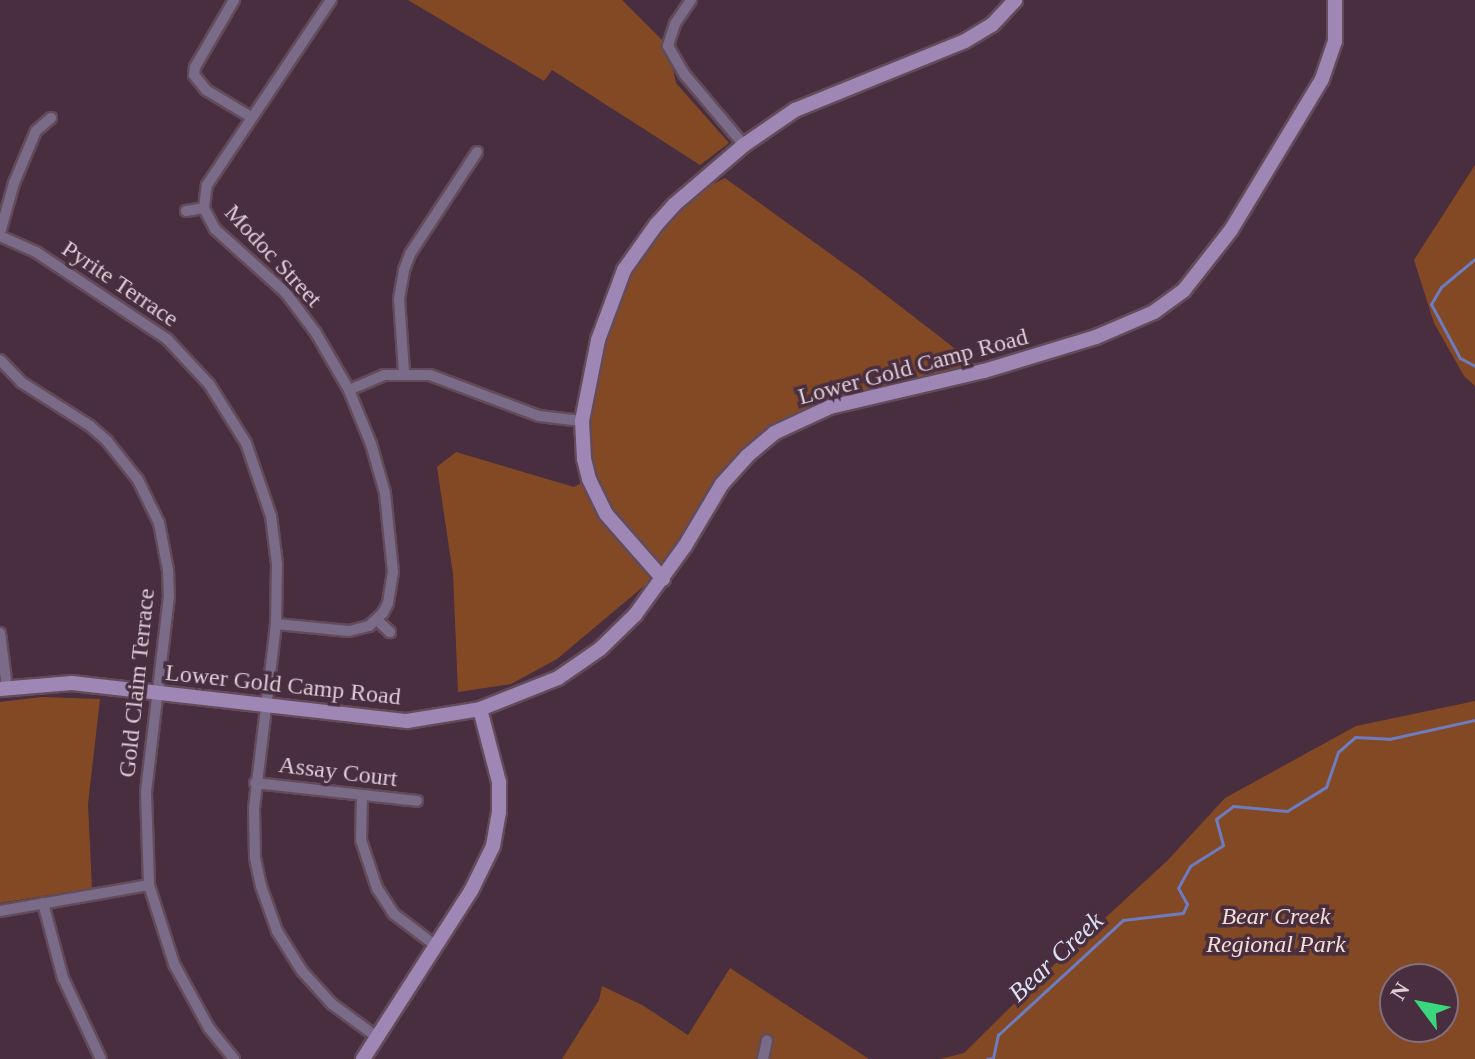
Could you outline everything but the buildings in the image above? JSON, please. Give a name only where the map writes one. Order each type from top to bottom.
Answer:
[{"type":"street","points":[[234,0],[194,75],[206,90],[251,117]]},
{"type":"street","name":"Modoc Street","points":[[330,0],[207,185],[204,208],[215,229],[286,293],[316,333],[349,390],[371,444],[385,493],[392,540],[393,572],[388,603],[377,620]]},
{"type":"street","points":[[691,0],[675,24],[668,46],[686,77],[744,145]]},
{"type":"street","points":[[663,579],[622,536],[597,497],[584,459],[582,421],[598,340],[624,270],[670,210],[744,145],[795,110],[819,98],[977,35],[1001,17],[1015,0]]},
{"type":"street","name":"Lower Gold Camp Road","points":[[4,688],[72,683],[407,721],[480,709],[528,692],[578,665],[618,633],[663,579],[729,476],[760,444],[789,424],[830,407],[984,371],[1096,337],[1154,312],[1184,290],[1231,230],[1322,79],[1335,41],[1335,0]]},
{"type":"street","points":[[0,235],[14,183],[36,131],[51,118]]},
{"type":"street","points":[[404,372],[399,299],[404,270],[410,254],[477,152]]},
{"type":"street","points":[[186,211],[204,208]]},
{"type":"street","name":"Pyrite Terrace","points":[[0,235],[36,252],[143,320],[167,339],[209,384],[246,443],[264,491],[277,564],[276,624],[255,783],[255,858],[277,931],[316,988],[377,1037]]},
{"type":"street","name":"Gold Claim Terrace","points":[[0,360],[21,382],[90,426],[107,441],[138,480],[152,506],[168,570],[145,807],[149,885],[174,964],[209,1028],[234,1059]]},
{"type":"street","points":[[349,390],[384,375],[404,372],[443,378],[539,416],[582,421]]},
{"type":"street","points":[[276,624],[349,631],[377,620],[390,632]]},
{"type":"street","points":[[0,633],[4,688]]},
{"type":"street","points":[[363,1059],[482,871],[493,846],[499,812],[499,782],[480,709]]},
{"type":"street","name":"Assay Court","points":[[255,783],[417,801]]},
{"type":"street","points":[[362,796],[361,840],[377,888],[394,914],[436,946]]},
{"type":"street","points":[[0,911],[149,885]]},
{"type":"street","points":[[43,903],[63,978],[101,1059]]},
{"type":"street","points":[[763,1059],[767,1040]]},
{"type":"green space","points":[[408,0],[622,0],[668,46],[676,83],[729,143],[700,165],[552,70],[544,81]]},
{"type":"green space","points":[[1475,165],[1475,386],[1464,376],[1434,323],[1414,260]]},
{"type":"green space","points":[[725,178],[861,276],[984,371],[789,424],[735,468],[675,560],[557,659],[511,684],[458,692],[453,574],[437,467],[456,452],[574,487],[588,479],[583,441],[615,291],[675,204]]},
{"type":"green space","points":[[42,697],[100,699],[88,804],[92,888],[0,903],[0,702]]},
{"type":"green space","name":"Bear Creek Regional Park","points":[[1475,701],[1475,1059],[940,1059],[964,1053],[1167,861],[1225,798],[1356,726]]},
{"type":"green space","points":[[730,968],[869,1059],[562,1059],[599,1000],[602,986],[642,1005],[688,1035]]},
{"type":"waterway","name":"Bear Creek","points":[[1475,259],[1441,287],[1431,304],[1460,358],[1475,366]]},
{"type":"waterway","name":"Bear Creek","points":[[987,1059],[993,1058],[998,1035],[1123,920],[1183,913],[1187,904],[1178,888],[1190,866],[1223,845],[1216,819],[1233,806],[1287,811],[1326,787],[1338,752],[1355,737],[1389,739],[1475,720]]}]
